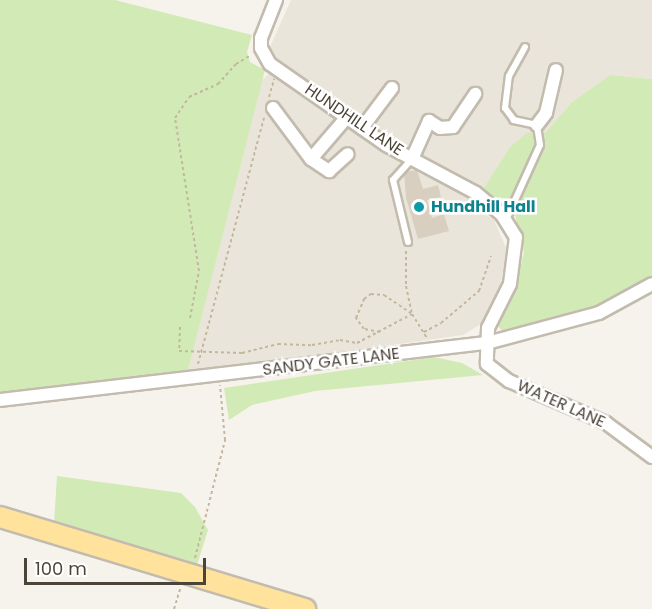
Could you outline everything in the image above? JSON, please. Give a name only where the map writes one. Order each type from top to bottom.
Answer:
[{"type":"main road","points":[[0,517],[305,609]]},
{"type":"street","points":[[261,48],[265,24],[276,0]]},
{"type":"street","name":"HUNDHILL LANE","points":[[261,48],[277,70],[412,159],[476,193],[506,221],[516,237],[516,261],[510,285],[488,328],[487,343]]},
{"type":"street","points":[[537,125],[546,113],[556,70]]},
{"type":"street","points":[[362,128],[392,88]]},
{"type":"street","points":[[412,159],[429,121],[441,128],[453,127],[475,94]]},
{"type":"street","points":[[268,109],[311,159],[329,171],[348,154]]},
{"type":"street","points":[[311,159],[347,117]]},
{"type":"street","name":"SANDY GATE LANE","points":[[0,400],[487,343],[599,313],[652,284]]},
{"type":"street","name":"WATER LANE","points":[[487,343],[487,364],[495,372],[606,423],[652,457]]},
{"type":"lane","points":[[506,221],[540,145],[537,125],[514,120],[505,108],[509,75],[525,47]]},
{"type":"lane","points":[[408,242],[393,180],[412,159]]},
{"type":"path","points":[[190,318],[199,271],[176,118],[189,97],[218,84],[242,59],[261,48]]},
{"type":"path","points":[[194,378],[277,70]]},
{"type":"path","points":[[408,242],[406,286],[412,314],[424,332],[427,350]]},
{"type":"path","points":[[424,332],[441,323],[479,291],[491,256]]},
{"type":"path","points":[[380,332],[364,329],[356,318],[364,299],[371,294],[384,295],[412,314]]},
{"type":"path","points":[[180,327],[179,351],[242,353],[278,344],[312,345],[331,340],[357,343],[412,314]]},
{"type":"path","points":[[174,609],[188,575],[225,440],[219,375]]},
{"type":"shaded area","points":[[291,0],[652,0],[652,79],[610,75],[572,102],[545,133],[510,147],[473,206],[494,220],[507,250],[499,292],[481,324],[463,335],[187,374],[261,81],[279,64],[269,49]]},
{"type":"green space","points":[[0,0],[115,0],[252,35],[247,52],[250,62],[265,70],[187,374],[0,393]]},
{"type":"green space","points":[[610,75],[652,79],[652,279],[593,307],[502,331],[496,323],[514,294],[524,252],[513,206],[482,191],[510,147],[527,133],[545,133],[572,102]]},
{"type":"green space","points":[[434,357],[462,363],[483,375],[315,391],[252,405],[229,420],[224,388]]},
{"type":"green space","points":[[57,476],[181,493],[195,507],[208,530],[197,565],[54,524]]},
{"type":"building","name":"Hundhill Hall","points":[[417,170],[423,189],[438,185],[441,197],[427,200],[432,218],[444,214],[449,231],[418,239],[406,198],[404,172]]},
{"type":"place","name":"Hundhill Hall","points":[[419,207]]}]
